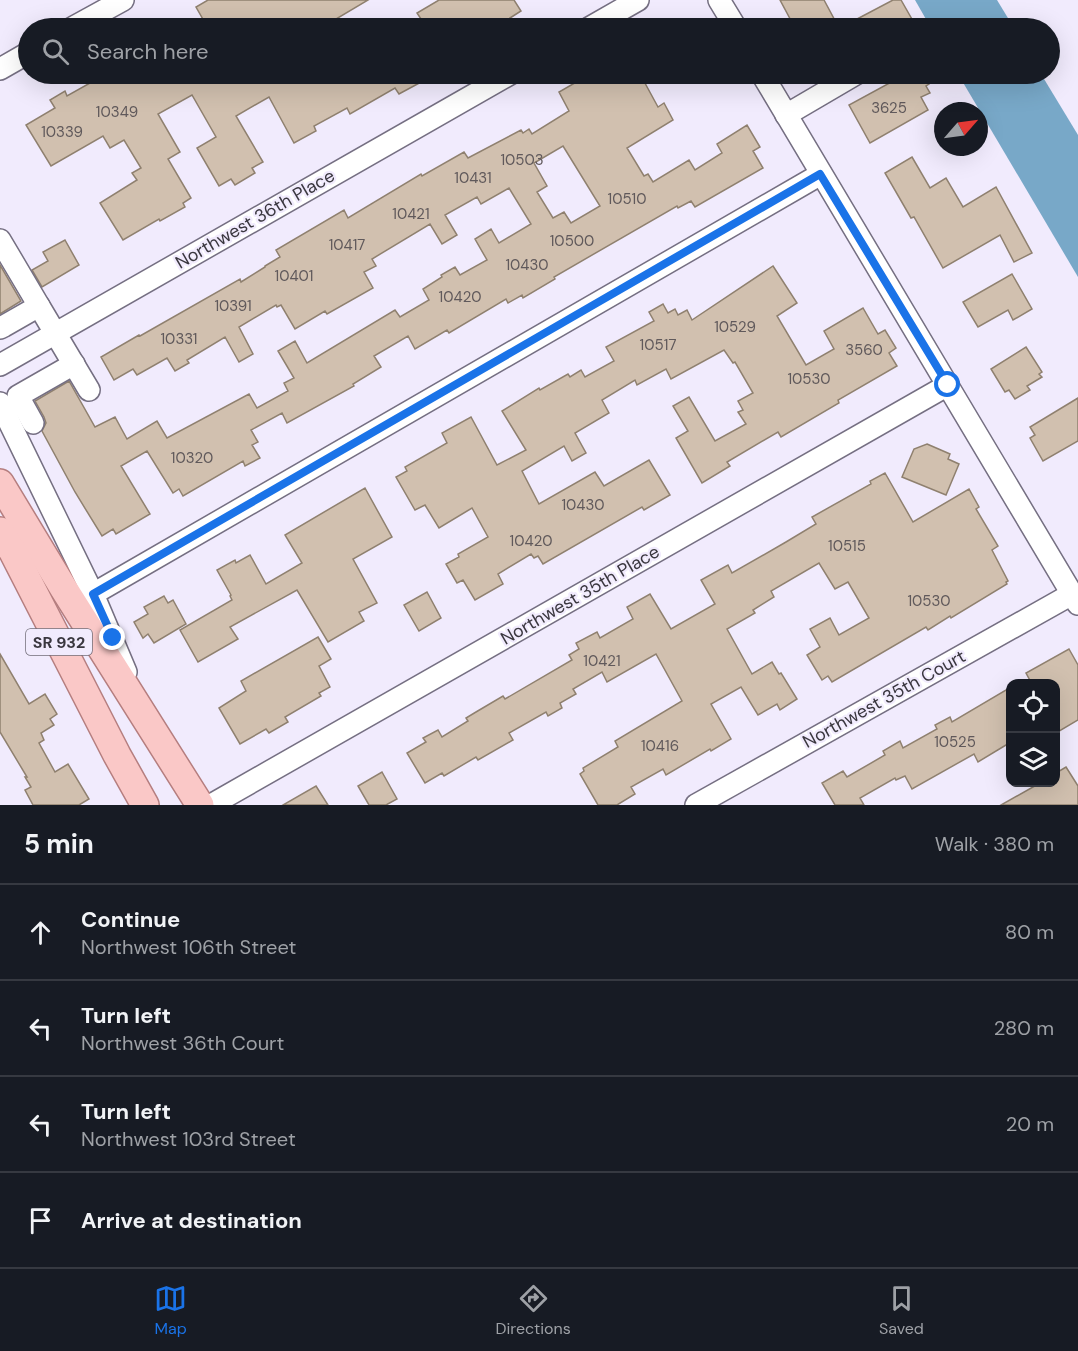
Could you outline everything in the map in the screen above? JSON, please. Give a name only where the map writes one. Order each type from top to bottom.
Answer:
[{"type":"main road","name":"SR 932","points":[[0,483],[64,590],[200,805]]},
{"type":"main road","name":"SR 932","points":[[0,531],[145,805]]},
{"type":"street","points":[[90,18],[123,0]]},
{"type":"street","points":[[606,18],[638,0]]},
{"type":"street","points":[[719,0],[730,18]]},
{"type":"street","points":[[0,69],[18,59]]},
{"type":"street","name":"Northwest 36th Place","points":[[0,365],[492,84]]},
{"type":"street","points":[[768,84],[1075,599]]},
{"type":"street","points":[[786,115],[839,84]]},
{"type":"street","points":[[93,594],[820,174]]},
{"type":"street","points":[[0,240],[89,390]]},
{"type":"street","points":[[0,328],[39,306]]},
{"type":"street","points":[[33,423],[18,396],[74,364]]},
{"type":"street","name":"Northwest 35th Place","points":[[211,805],[948,385]]},
{"type":"street","points":[[0,403],[93,594],[142,711]]},
{"type":"street","name":"Northwest 35th Court","points":[[696,805],[1075,599]]},
{"type":"water","points":[[915,0],[997,0],[1008,18],[925,18]]},
{"type":"water","points":[[964,84],[1047,84],[1078,135],[1078,277],[988,125],[988,102],[975,102]]},
{"type":"building","points":[[208,0],[368,0],[338,18],[202,18],[196,7]]},
{"type":"building","points":[[439,0],[514,0],[521,11],[510,18],[420,18],[417,13]]},
{"type":"building","points":[[780,0],[824,0],[834,18],[790,18]]},
{"type":"building","points":[[893,0],[901,0],[911,18],[859,18]]},
{"type":"building","points":[[88,84],[418,84],[399,94],[395,88],[350,114],[347,108],[314,126],[316,131],[294,143],[269,97],[236,116],[263,162],[252,168],[255,173],[235,185],[231,179],[219,186],[197,148],[216,137],[192,95],[158,114],[180,152],[168,159],[191,198],[183,203],[185,207],[123,240],[100,203],[137,180],[132,173],[141,168],[124,140],[110,148],[103,136],[51,166],[26,125],[55,108],[50,100],[65,91],[67,96]]},
{"type":"building","points":[[573,84],[645,84],[658,107],[664,103],[673,120],[627,148],[644,176],[648,174],[653,182],[689,160],[695,170],[722,153],[717,144],[747,125],[760,147],[753,151],[763,168],[695,207],[691,201],[678,208],[677,206],[554,277],[555,279],[523,298],[522,295],[508,303],[506,299],[449,333],[447,330],[415,349],[408,336],[374,356],[381,367],[353,384],[354,386],[287,423],[282,413],[251,430],[258,442],[252,445],[260,458],[245,466],[243,461],[183,496],[179,489],[173,493],[147,451],[121,466],[150,514],[116,534],[113,529],[102,536],[42,431],[46,423],[35,401],[69,381],[95,427],[115,417],[127,439],[157,421],[167,438],[249,394],[257,408],[288,391],[284,383],[294,378],[278,351],[295,341],[307,363],[395,310],[400,317],[429,300],[423,289],[442,277],[441,275],[455,267],[460,275],[487,260],[475,239],[491,229],[499,243],[531,224],[509,188],[481,204],[477,197],[445,215],[457,235],[442,244],[430,224],[372,259],[376,266],[364,272],[373,288],[327,314],[325,311],[295,329],[281,305],[277,307],[276,305],[239,327],[253,354],[239,362],[225,337],[187,360],[189,363],[175,371],[167,358],[137,375],[133,369],[114,380],[101,357],[240,279],[241,282],[280,257],[276,250],[344,210],[348,218],[421,174],[422,176],[464,152],[468,158],[521,130],[523,133],[529,129],[532,134],[569,111],[559,92]],"holes":[[[563,146],[600,206],[571,223],[564,212],[553,218],[537,192],[547,186],[534,163]]]},
{"type":"building","points":[[888,84],[929,84],[926,86],[930,93],[921,97],[928,110],[870,143],[849,105]]},
{"type":"building","points":[[912,157],[930,188],[946,178],[963,207],[996,187],[1032,253],[1014,262],[1000,235],[943,268],[914,217],[911,218],[885,173]]},
{"type":"building","points":[[65,240],[79,265],[42,287],[32,270],[48,261],[43,252]]},
{"type":"building","points":[[0,265],[21,301],[0,314]]},
{"type":"building","points":[[773,266],[797,303],[777,316],[806,365],[834,349],[824,331],[863,308],[878,334],[885,330],[896,348],[889,353],[897,366],[838,400],[839,403],[781,437],[778,432],[727,462],[730,466],[702,483],[676,438],[688,431],[673,406],[689,397],[715,441],[746,424],[738,412],[743,410],[738,401],[753,393],[735,362],[733,363],[724,350],[671,379],[666,369],[637,385],[635,380],[602,400],[609,413],[575,433],[586,453],[572,461],[564,446],[522,471],[539,504],[595,472],[604,486],[649,460],[670,495],[644,510],[642,507],[543,564],[538,556],[534,558],[531,554],[498,574],[503,584],[475,600],[463,580],[457,583],[446,564],[459,557],[458,554],[488,537],[472,508],[439,528],[425,505],[415,510],[396,477],[407,471],[405,467],[447,443],[442,433],[471,417],[497,465],[526,450],[502,411],[539,388],[540,390],[568,374],[570,377],[581,370],[585,377],[614,361],[606,347],[654,321],[649,312],[663,304],[668,313],[675,309],[678,315],[687,310],[692,320]]},
{"type":"building","points":[[1012,274],[1032,309],[1013,320],[1008,310],[978,327],[963,302]]},
{"type":"building","points":[[1026,347],[1042,372],[1039,374],[1042,377],[1027,386],[1030,390],[1015,399],[1009,390],[1005,392],[991,369]]},
{"type":"building","points":[[1078,398],[1078,441],[1043,461],[1030,438],[1035,435],[1030,427]]},
{"type":"building","points":[[927,444],[950,454],[948,459],[959,464],[946,495],[902,477],[914,449]]},
{"type":"building","points":[[885,473],[913,522],[969,489],[979,507],[976,509],[998,546],[992,550],[1008,581],[1007,584],[951,618],[950,616],[928,630],[926,627],[832,682],[828,676],[822,680],[807,655],[820,647],[810,629],[830,618],[839,635],[869,618],[848,582],[835,589],[819,563],[771,591],[774,597],[753,610],[755,613],[727,629],[752,674],[772,662],[797,699],[780,710],[777,704],[758,715],[741,687],[711,704],[731,739],[666,775],[663,769],[631,787],[635,794],[617,805],[598,805],[580,774],[584,771],[583,768],[618,747],[615,741],[682,701],[656,654],[607,682],[602,672],[573,689],[576,694],[560,703],[562,708],[548,716],[546,712],[509,733],[513,740],[478,760],[476,757],[444,776],[442,773],[425,783],[407,753],[426,742],[423,738],[438,730],[442,737],[468,721],[466,718],[503,696],[505,699],[572,660],[569,655],[579,649],[576,643],[597,632],[600,638],[633,619],[627,607],[650,594],[671,629],[715,604],[701,580],[728,565],[732,573],[786,542],[816,524],[812,517],[871,484],[870,481]]},
{"type":"building","points":[[365,488],[392,537],[353,559],[377,603],[359,612],[364,621],[328,642],[297,590],[230,627],[238,639],[198,662],[180,630],[232,600],[217,570],[250,555],[266,584],[302,563],[285,535]]},
{"type":"building","points":[[427,592],[441,618],[419,631],[404,605]]},
{"type":"building","points":[[164,596],[168,603],[173,600],[186,624],[154,643],[148,634],[143,638],[134,622],[148,614],[144,607]]},
{"type":"building","points":[[318,637],[331,659],[319,666],[330,687],[319,693],[321,696],[285,717],[288,722],[269,733],[266,729],[240,744],[219,708],[246,691],[241,681]]},
{"type":"building","points":[[1069,649],[1078,665],[1078,720],[1060,731],[1060,679],[1029,679],[1026,673]]},
{"type":"building","points":[[0,654],[29,704],[45,694],[57,714],[50,719],[54,725],[41,733],[44,740],[39,743],[55,772],[68,764],[89,799],[79,805],[33,805],[25,790],[31,787],[25,777],[27,777],[0,732]]},
{"type":"building","points":[[1006,690],[1006,745],[978,762],[974,754],[912,789],[905,776],[896,780],[895,778],[860,798],[864,805],[835,805],[822,783],[843,771],[847,777],[885,755],[883,751],[900,741],[903,748],[937,729],[935,725],[950,717],[952,722]]},
{"type":"building","points":[[1066,767],[1078,786],[1078,805],[1001,805],[1033,787],[1060,787],[1060,771]]},
{"type":"building","points":[[382,772],[397,799],[386,805],[369,805],[358,786]]},
{"type":"building","points":[[316,786],[328,805],[283,805]]},
{"type":"route","points":[[113,638],[93,594],[820,174],[948,385]]}]
